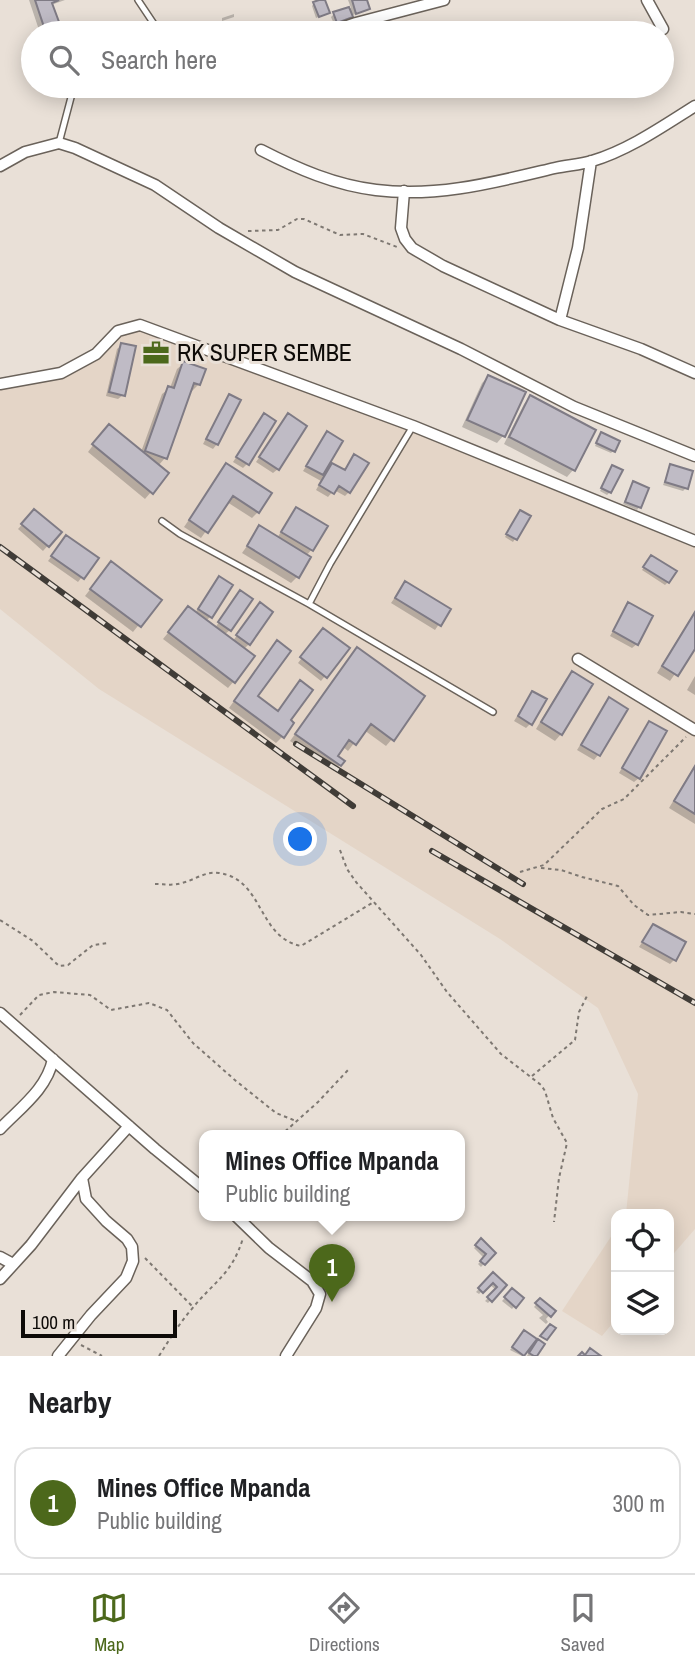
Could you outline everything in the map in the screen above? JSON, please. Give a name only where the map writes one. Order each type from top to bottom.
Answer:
[{"type":"street","points":[[363,21],[444,0]]},
{"type":"street","points":[[647,0],[659,21]]},
{"type":"street","points":[[261,150],[302,170],[345,184],[377,190],[440,191],[489,184],[591,161],[652,133],[695,106]]},
{"type":"street","points":[[0,166],[25,152],[59,143],[75,148],[155,186],[295,272],[449,343],[574,407],[695,456]]},
{"type":"street","points":[[560,320],[578,248],[591,161]]},
{"type":"street","points":[[404,191],[401,228],[412,248],[443,266],[560,320],[641,349],[695,373]]},
{"type":"street","points":[[0,383],[61,373],[96,354],[118,331],[140,325],[413,426],[695,541]]},
{"type":"street","points":[[578,659],[695,730]]},
{"type":"street","points":[[0,1013],[199,1185]]},
{"type":"street","points":[[0,1129],[40,1089],[51,1069],[53,1059]]},
{"type":"street","points":[[0,1279],[31,1245],[82,1178],[129,1126]]},
{"type":"street","points":[[58,1356],[126,1278],[133,1261],[132,1247],[92,1208],[83,1190],[82,1178]]},
{"type":"street","points":[[241,1221],[312,1281],[320,1294],[316,1308],[286,1356]]},
{"type":"street","points":[[0,1257],[13,1265]]},
{"type":"lane","points":[[138,0],[152,21]]},
{"type":"lane","points":[[59,143],[71,98]]},
{"type":"lane","points":[[309,604],[413,426]]},
{"type":"lane","points":[[162,521],[180,534],[309,604],[494,712]]},
{"type":"path","points":[[228,233],[278,230],[297,219],[304,219],[340,235],[363,234],[390,246],[412,248]]},
{"type":"path","points":[[540,867],[602,809],[624,799],[678,743],[695,730]]},
{"type":"path","points":[[340,850],[347,869],[421,955],[447,992],[501,1054],[545,1091],[553,1118],[567,1143],[559,1178],[554,1222]]},
{"type":"path","points":[[520,872],[540,867],[618,886],[634,905],[648,915],[681,912],[695,914]]},
{"type":"path","points":[[155,884],[183,883],[206,873],[229,875],[247,886],[261,912],[277,933],[301,946],[373,902]]},
{"type":"path","points":[[0,920],[33,940],[59,966],[68,965],[93,945],[109,943]]},
{"type":"path","points":[[12,1024],[44,993],[90,995],[111,1010],[149,1003],[159,1006],[167,1010],[193,1043],[236,1081],[276,1114],[296,1121]]},
{"type":"path","points":[[531,1077],[575,1040],[579,1012],[587,996]]},
{"type":"path","points":[[286,1130],[349,1069]]},
{"type":"path","points":[[159,1356],[193,1307],[229,1269],[238,1254],[247,1227]]},
{"type":"path","points":[[132,1247],[193,1307]]},
{"type":"path","points":[[72,1340],[102,1356]]},
{"type":"shaded area","points":[[140,325],[695,541],[695,1229],[674,1253],[674,1209],[626,1209],[638,1094],[598,1008],[500,939],[99,689],[0,609],[0,384],[61,373],[96,354],[118,331]]},
{"type":"shaded area","points":[[611,1237],[611,1325],[602,1336],[562,1311]]},
{"type":"building","points":[[35,0],[59,0],[52,3],[59,21],[42,21]]},
{"type":"building","points":[[325,0],[330,13],[319,17],[313,2]]},
{"type":"building","points":[[352,0],[367,0],[370,9],[356,14]]},
{"type":"building","points":[[349,7],[353,17],[336,21],[333,12]]},
{"type":"building","points":[[121,343],[136,346],[125,396],[109,392]]},
{"type":"building","points":[[183,361],[206,369],[200,385],[194,383],[167,459],[145,451],[168,386],[174,388]]},
{"type":"building","points":[[488,375],[526,392],[505,437],[467,420]]},
{"type":"building","points":[[229,394],[241,400],[218,445],[206,439]]},
{"type":"building","points":[[530,395],[596,430],[575,471],[509,437]]},
{"type":"building","points":[[264,413],[276,421],[249,465],[236,457]]},
{"type":"building","points":[[288,413],[307,426],[279,470],[259,457]]},
{"type":"building","points":[[109,424],[169,473],[153,494],[92,444]]},
{"type":"building","points":[[327,431],[343,441],[323,475],[306,466]]},
{"type":"building","points":[[601,432],[620,441],[615,452],[596,443]]},
{"type":"building","points":[[354,454],[369,463],[350,493],[339,486],[334,494],[319,485],[332,463],[345,470]]},
{"type":"building","points":[[226,463],[272,493],[259,513],[233,496],[208,533],[189,520]]},
{"type":"building","points":[[670,464],[693,471],[688,489],[665,482]]},
{"type":"building","points":[[612,465],[623,470],[611,493],[601,488]]},
{"type":"building","points":[[633,481],[649,488],[641,508],[625,502]]},
{"type":"building","points":[[296,507],[328,526],[313,551],[281,532]]},
{"type":"building","points":[[34,509],[62,532],[49,547],[21,524]]},
{"type":"building","points":[[520,510],[531,516],[517,540],[506,534]]},
{"type":"building","points":[[259,525],[311,557],[299,578],[247,546]]},
{"type":"building","points":[[66,535],[99,558],[84,579],[51,556]]},
{"type":"building","points":[[651,555],[677,571],[669,583],[643,567]]},
{"type":"building","points":[[111,561],[162,600],[141,627],[90,589]]},
{"type":"building","points":[[219,576],[233,585],[212,618],[198,609]]},
{"type":"building","points":[[405,581],[451,609],[441,626],[395,598]]},
{"type":"building","points":[[240,590],[253,599],[231,631],[218,622]]},
{"type":"building","points":[[260,602],[273,612],[250,645],[236,635]]},
{"type":"building","points":[[628,602],[653,616],[638,645],[613,631]]},
{"type":"building","points":[[188,606],[255,656],[235,683],[168,632]]},
{"type":"building","points":[[695,612],[695,649],[678,676],[662,666]]},
{"type":"building","points":[[323,628],[350,648],[327,678],[300,657]]},
{"type":"building","points":[[277,640],[291,651],[258,696],[278,711],[300,680],[313,690],[291,720],[294,723],[284,738],[234,701]]},
{"type":"building","points":[[357,647],[425,696],[394,741],[371,724],[356,745],[349,740],[338,756],[345,761],[341,766],[295,734]]},
{"type":"building","points":[[572,671],[593,684],[562,735],[541,722]]},
{"type":"building","points":[[532,691],[547,699],[532,725],[518,716]]},
{"type":"building","points":[[609,697],[628,709],[600,756],[581,745]]},
{"type":"building","points":[[649,721],[667,731],[640,779],[622,768]]},
{"type":"building","points":[[695,766],[695,814],[674,801]]},
{"type":"building","points":[[653,924],[686,942],[676,961],[642,942]]},
{"type":"building","points":[[481,1238],[496,1253],[485,1265],[480,1261],[486,1254],[475,1245]]},
{"type":"building","points":[[493,1272],[507,1285],[492,1302],[487,1297],[497,1287],[493,1283],[483,1293],[478,1288]]},
{"type":"building","points":[[512,1288],[524,1298],[516,1308],[504,1297]]},
{"type":"building","points":[[540,1298],[556,1311],[551,1317],[535,1303]]},
{"type":"building","points":[[550,1324],[556,1328],[547,1340],[540,1336]]},
{"type":"building","points":[[524,1330],[537,1339],[524,1356],[512,1347]]},
{"type":"building","points":[[538,1339],[545,1344],[537,1356],[534,1356],[529,1353]]},
{"type":"building","points":[[590,1348],[601,1356],[578,1356],[582,1352],[585,1355]]},
{"type":"railway","points":[[0,547],[353,806]]},
{"type":"railway","points":[[296,744],[523,884]]},
{"type":"railway","points":[[432,851],[695,1003]]},
{"type":"place","name":"RK SUPER SEMBE","points":[[156,353]]},
{"type":"place","name":"Mines Office Mpanda","points":[[332,1302]]}]
